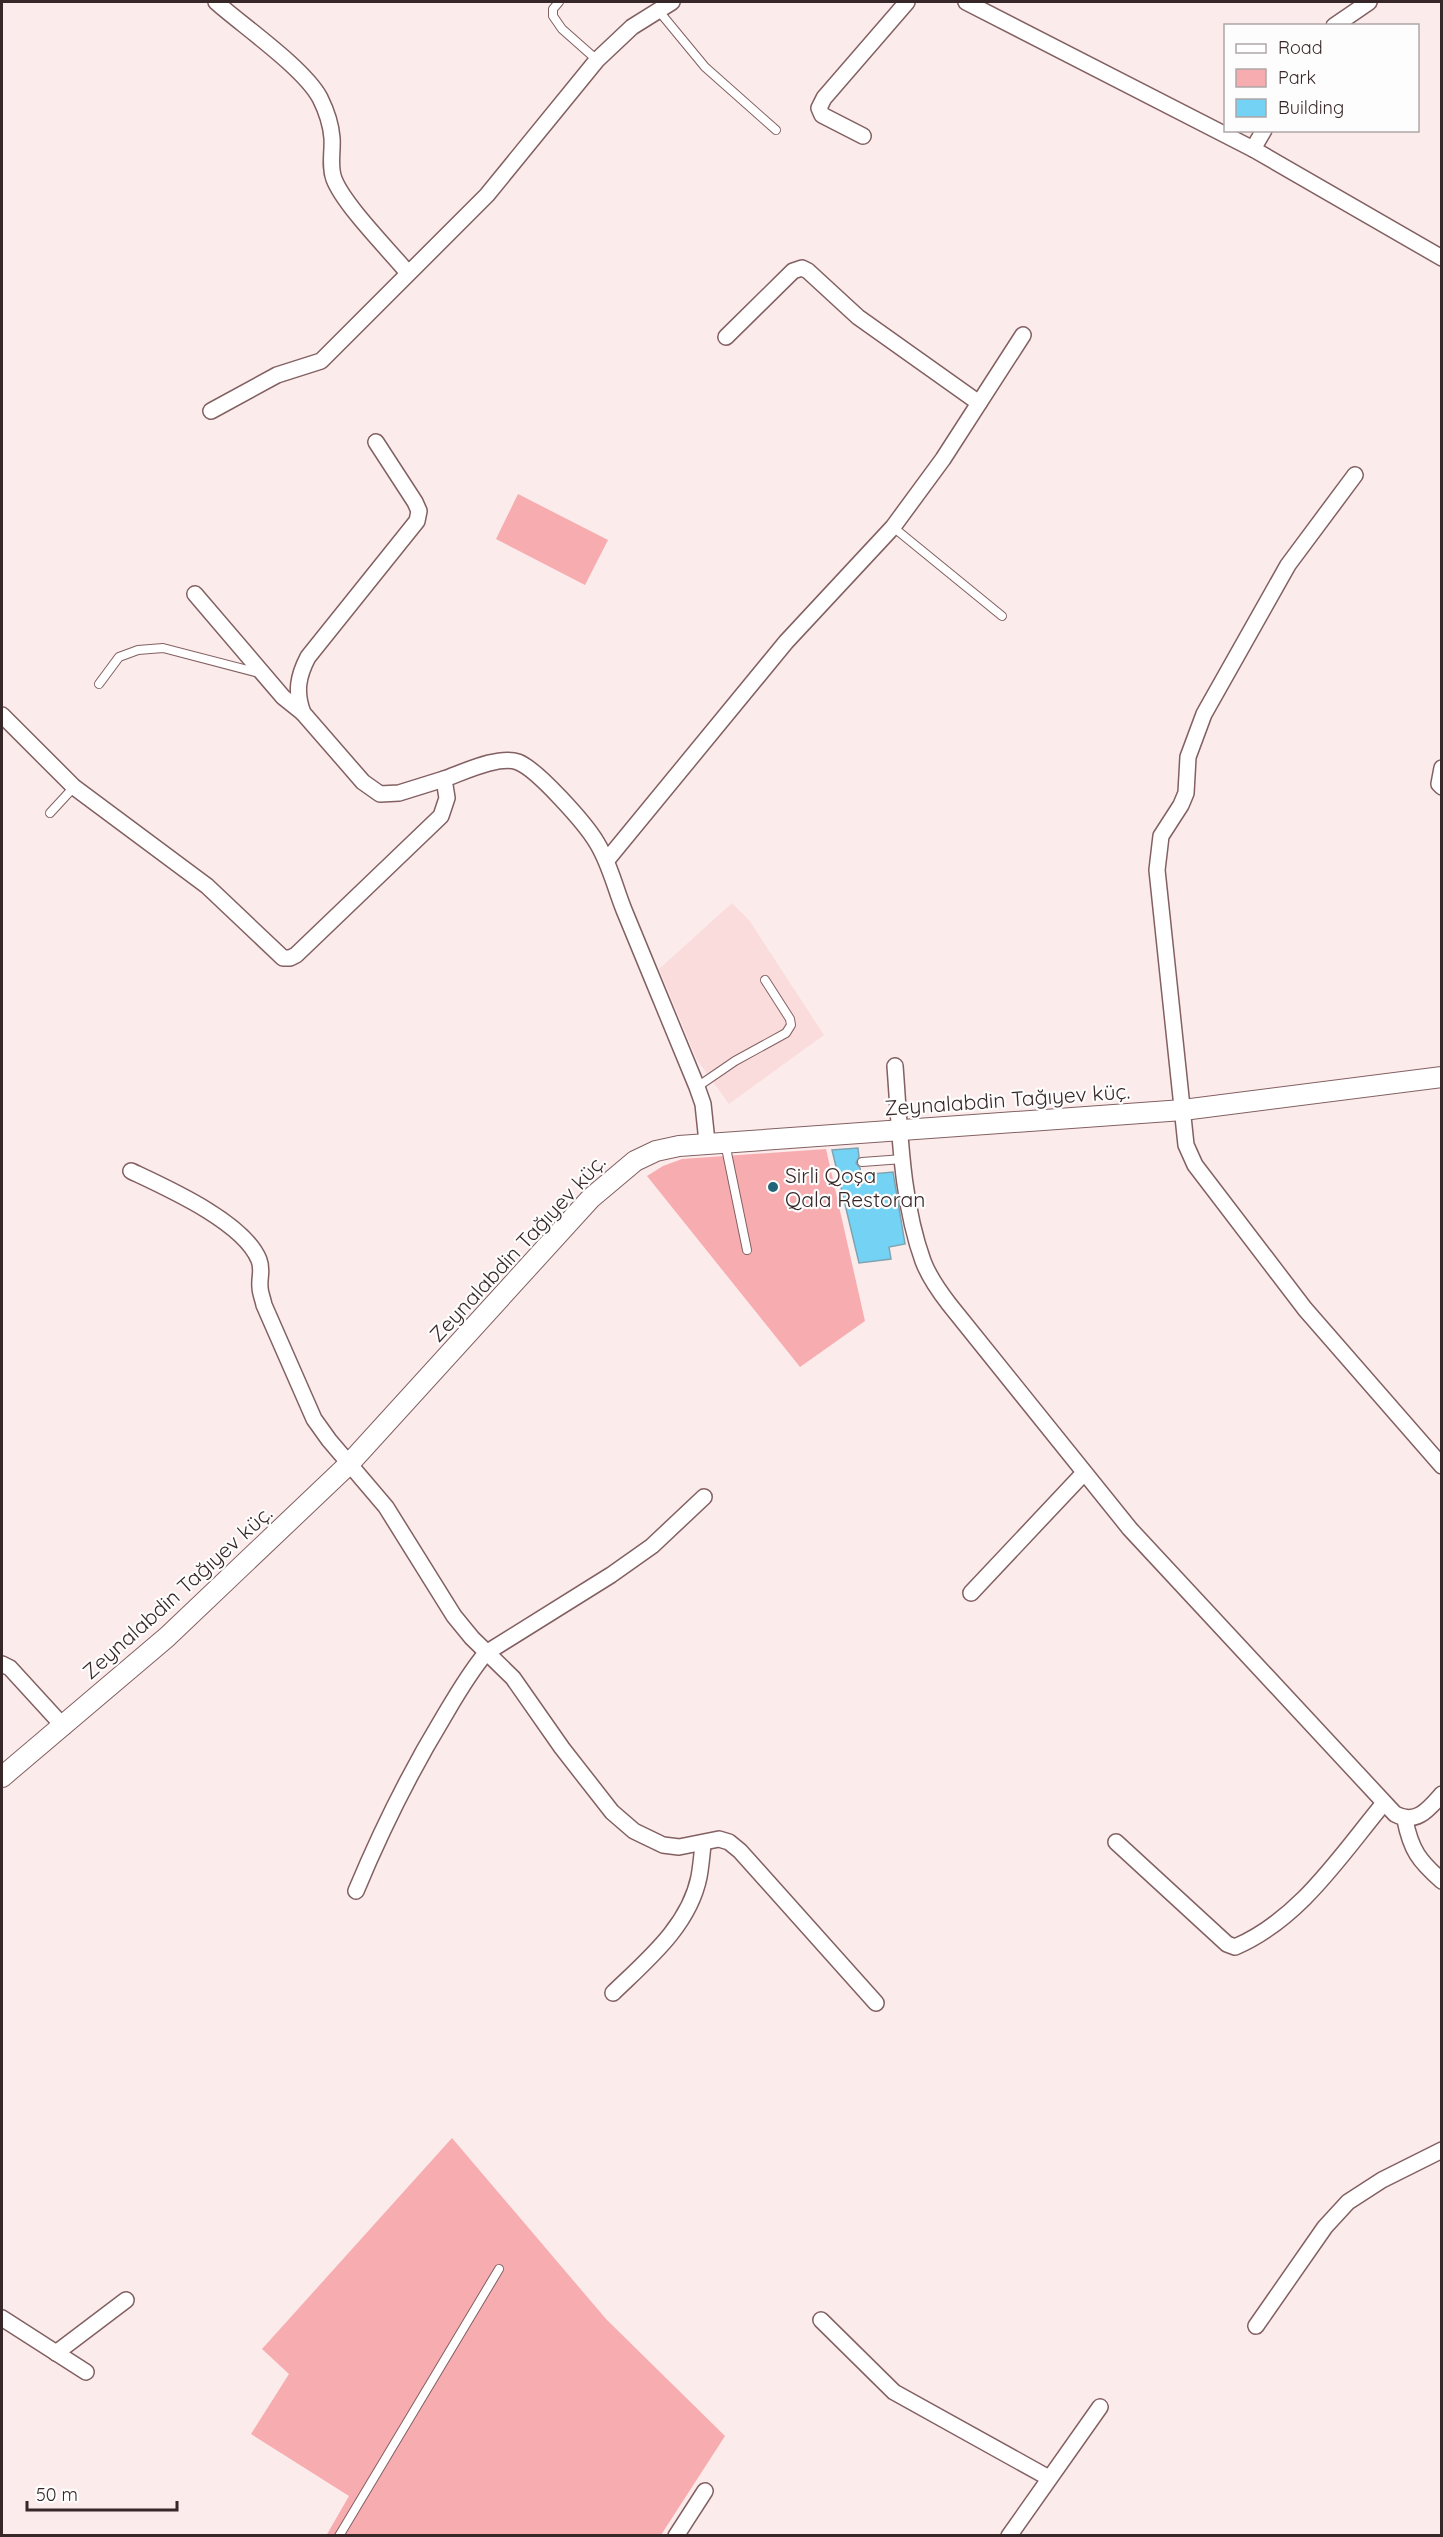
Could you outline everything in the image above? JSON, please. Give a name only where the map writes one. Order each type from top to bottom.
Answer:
[{"type":"street","points":[[216,2],[291,65],[320,97],[332,138],[331,165],[334,179],[345,197],[408,273]]},
{"type":"street","points":[[211,411],[277,375],[321,361],[487,195],[597,60],[632,27],[672,2]]},
{"type":"street","points":[[863,136],[822,115],[819,108],[824,98],[908,2]]},
{"type":"street","points":[[966,2],[1253,149],[1442,258]]},
{"type":"street","points":[[1337,24],[1369,2]]},
{"type":"street","points":[[1253,149],[1263,132]]},
{"type":"street","points":[[726,337],[793,271],[802,268],[858,317],[979,403]]},
{"type":"street","points":[[607,860],[792,635],[893,527],[943,459],[1023,335]]},
{"type":"street","points":[[303,713],[299,701],[298,679],[308,657],[417,521],[419,511],[415,502],[376,442]]},
{"type":"street","points":[[1355,475],[1288,566],[1204,714],[1188,757],[1186,793],[1161,836],[1157,870],[1186,1144],[1196,1165],[1305,1309],[1442,1466]]},
{"type":"street","points":[[195,594],[283,697],[303,713],[363,782],[380,794],[399,793],[503,760],[518,762],[530,768],[579,818],[607,860],[621,902],[697,1087],[716,1142]]},
{"type":"street","points":[[2,715],[74,787],[207,886],[284,958],[291,958],[441,816],[447,798],[444,779]]},
{"type":"street","points":[[1442,768],[1439,784],[1442,788]]},
{"type":"street","points":[[895,1066],[903,1159],[914,1233],[935,1286],[1083,1474],[1130,1529],[1384,1803],[1405,1820],[1420,1817],[1442,1794]]},
{"type":"street","name":"Zeynalabdin Tağıyev küç.","points":[[2,1777],[64,1727],[167,1637],[349,1464],[591,1198],[634,1161],[656,1151],[716,1142],[1183,1110],[1442,1077]]},
{"type":"street","points":[[131,1171],[188,1200],[238,1232],[249,1244],[262,1268],[260,1287],[264,1305],[314,1419],[386,1507],[454,1616],[486,1653],[513,1678],[612,1812],[634,1831],[663,1845],[679,1847],[719,1839],[729,1842],[740,1851],[876,2003]]},
{"type":"street","points":[[971,1593],[1083,1474]]},
{"type":"street","points":[[356,1891],[391,1810],[416,1763],[472,1671],[486,1653],[611,1575],[652,1546],[704,1497]]},
{"type":"street","points":[[2,1664],[10,1668],[64,1727]]},
{"type":"street","points":[[1116,1842],[1227,1944],[1235,1947],[1281,1920],[1300,1903],[1384,1803]]},
{"type":"street","points":[[1405,1820],[1409,1842],[1415,1853],[1425,1867],[1442,1881]]},
{"type":"street","points":[[613,1993],[656,1952],[676,1928],[690,1904],[699,1879],[703,1844]]},
{"type":"street","points":[[1256,2326],[1325,2228],[1348,2202],[1382,2180],[1442,2150]]},
{"type":"street","points":[[56,2353],[126,2301]]},
{"type":"street","points":[[2,2318],[86,2372]]},
{"type":"street","points":[[821,2320],[894,2392],[1049,2478]]},
{"type":"street","points":[[1009,2535],[1100,2407]]},
{"type":"street","points":[[676,2535],[705,2491]]},
{"type":"lane","points":[[559,2],[553,9],[556,22],[597,60]]},
{"type":"lane","points":[[658,10],[705,68],[776,130]]},
{"type":"lane","points":[[893,527],[1002,616]]},
{"type":"lane","points":[[99,684],[119,657],[138,650],[163,648],[264,674]]},
{"type":"lane","points":[[50,813],[74,787]]},
{"type":"lane","points":[[697,1087],[735,1061],[786,1033],[791,1025],[790,1019],[765,980]]},
{"type":"lane","points":[[716,1142],[747,1250]]},
{"type":"lane","points":[[862,1162],[903,1159]]},
{"type":"lane","points":[[339,2535],[499,2270]]},
{"type":"shaded area","points":[[732,903],[749,920],[824,1035],[729,1104],[697,1060],[659,969]]},
{"type":"green space","points":[[518,494],[608,540],[585,585],[496,539]]},
{"type":"green space","points":[[826,1149],[865,1321],[800,1367],[647,1176],[663,1166],[682,1159]]},
{"type":"green space","points":[[452,2138],[606,2319],[725,2436],[661,2535],[326,2536],[349,2496],[251,2434],[289,2374],[262,2349]]},
{"type":"building","points":[[858,1148],[859,1157],[856,1163],[861,1175],[893,1172],[905,1244],[889,1247],[891,1259],[859,1263],[832,1150]]},
{"type":"place","name":"Sirli Qoşa Qala Restoran","points":[[773,1187]]}]
